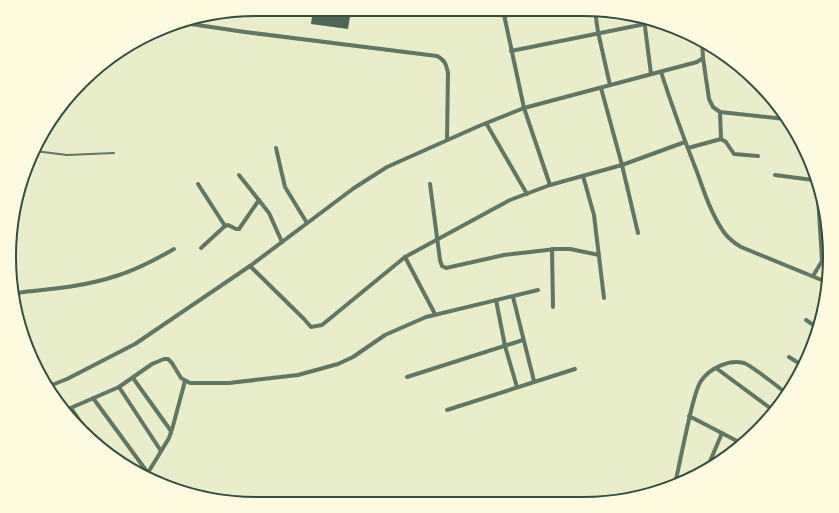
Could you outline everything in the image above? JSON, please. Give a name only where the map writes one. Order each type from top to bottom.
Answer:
[{"type":"street","points":[[504,16],[524,108],[550,185]]},
{"type":"street","points":[[596,17],[610,85]]},
{"type":"street","points":[[512,51],[637,23]]},
{"type":"street","points":[[193,24],[437,56],[446,64],[448,73],[447,140]]},
{"type":"street","points":[[644,24],[651,74]]},
{"type":"street","points":[[702,48],[709,99],[713,107],[720,112],[779,118]]},
{"type":"street","points":[[53,385],[135,344],[250,266],[370,177],[387,167],[486,123],[524,108],[697,62],[703,58]]},
{"type":"street","points":[[661,72],[685,142],[714,215],[723,231],[732,241],[741,247],[822,280]]},
{"type":"street","points":[[601,88],[622,165],[638,234]]},
{"type":"street","points":[[720,112],[721,139]]},
{"type":"street","points":[[486,123],[527,194]]},
{"type":"street","points":[[688,148],[721,139],[726,142],[734,154],[758,156]]},
{"type":"street","points":[[250,266],[304,320],[311,326],[316,327],[322,325],[405,258],[510,200],[550,185],[622,165],[685,142]]},
{"type":"street","points":[[276,148],[285,187],[307,223]]},
{"type":"street","points":[[240,175],[269,213],[282,242]]},
{"type":"street","points":[[774,175],[810,180]]},
{"type":"street","points":[[584,176],[594,215],[604,298]]},
{"type":"street","points":[[198,184],[225,226]]},
{"type":"street","points":[[430,184],[440,260],[442,266],[446,268],[504,255],[552,249],[570,249],[599,255]]},
{"type":"street","points":[[202,248],[225,226],[228,225],[239,229],[259,200]]},
{"type":"street","points":[[820,222],[822,234]]},
{"type":"street","points":[[19,292],[85,284],[116,276],[145,265],[174,249]]},
{"type":"street","points":[[552,249],[553,307]]},
{"type":"street","points":[[405,258],[435,314]]},
{"type":"street","points":[[813,276],[823,262]]},
{"type":"street","points":[[70,408],[119,387],[159,360],[168,359],[181,378],[185,382],[190,383],[229,383],[298,375],[338,364],[352,357],[385,335],[435,314],[538,290]]},
{"type":"street","points":[[513,297],[534,381]]},
{"type":"street","points":[[496,300],[505,346],[517,387]]},
{"type":"street","points":[[806,320],[813,325]]},
{"type":"street","points":[[407,377],[523,340]]},
{"type":"street","points":[[789,357],[798,363]]},
{"type":"street","points":[[676,478],[689,416],[697,390],[706,374],[729,362],[746,364],[782,390]]},
{"type":"street","points":[[716,368],[769,407]]},
{"type":"street","points":[[447,410],[574,369]]},
{"type":"street","points":[[133,378],[171,431]]},
{"type":"street","points":[[149,472],[171,431],[185,382]]},
{"type":"street","points":[[119,387],[161,451]]},
{"type":"street","points":[[93,398],[142,468]]},
{"type":"street","points":[[689,416],[737,441]]},
{"type":"street","points":[[711,460],[722,433]]},
{"type":"lane","points":[[40,152],[67,155],[114,153]]},
{"type":"building","points":[[312,16],[350,16],[348,29],[311,24]]}]
